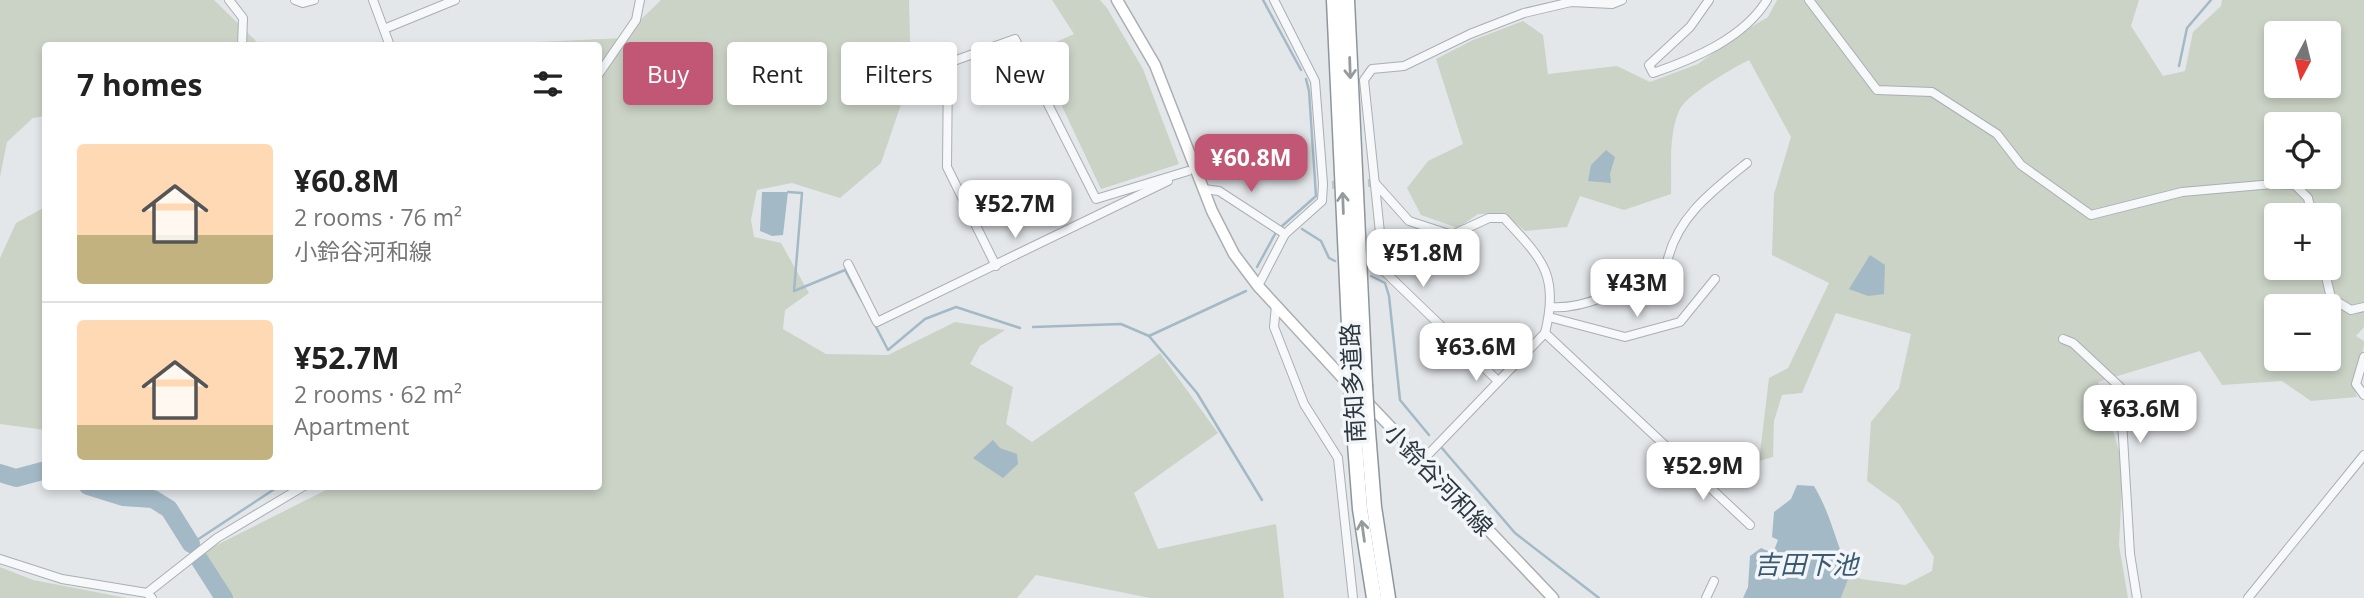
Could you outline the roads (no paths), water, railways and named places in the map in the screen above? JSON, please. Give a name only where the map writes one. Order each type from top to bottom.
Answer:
[{"type":"highway","name":"南知多道路","points":[[1334,0],[1352,404],[1360,509],[1374,598]]},
{"type":"highway","name":"南知多道路","points":[[1348,0],[1367,419],[1374,507],[1388,598]]},
{"type":"main road","name":"小鈴谷河和線","points":[[1117,0],[1155,65],[1192,170],[1204,189],[1234,254],[1258,286],[1553,598]]},
{"type":"street","points":[[229,0],[243,18],[242,42]]},
{"type":"street","points":[[295,0],[303,3],[314,0]]},
{"type":"street","points":[[373,0],[389,42]]},
{"type":"street","points":[[384,29],[455,0]]},
{"type":"street","points":[[602,70],[636,20],[640,0]]},
{"type":"street","points":[[1258,286],[1285,234],[1322,201],[1327,185],[1315,81],[1274,0]]},
{"type":"street","points":[[1498,381],[1384,271],[1370,163],[1364,80],[1372,69],[1405,66],[1470,33],[1524,13],[1571,2],[1612,4],[1622,0]]},
{"type":"street","points":[[1709,0],[1690,27],[1648,65],[1653,73],[1691,60],[1755,19],[1767,0]]},
{"type":"street","points":[[1808,0],[1877,90],[1933,92],[1997,134],[2021,166],[2091,215],[2182,191],[2273,184],[2295,185],[2308,198],[2309,203]]},
{"type":"street","points":[[996,266],[947,167],[948,63],[1015,39],[1096,199],[1192,170]]},
{"type":"street","points":[[1550,312],[1616,293],[1667,263],[1672,240],[1700,201],[1746,163]]},
{"type":"street","points":[[848,264],[877,322],[1192,170]]},
{"type":"street","points":[[1373,183],[1409,220],[1452,235],[1489,218],[1504,218],[1541,258],[1550,289],[1550,312],[1545,333],[1422,461]]},
{"type":"street","points":[[1204,189],[1219,191],[1285,234]]},
{"type":"street","points":[[1550,312],[1625,337],[1680,322],[1715,279]]},
{"type":"street","points":[[2327,280],[2331,298],[2351,310],[2364,307]]},
{"type":"street","points":[[1276,305],[1274,327],[1304,404],[1338,458],[1353,598]]},
{"type":"street","points":[[1545,333],[1750,525]]},
{"type":"street","points":[[2063,339],[2073,343],[2120,387],[2130,554],[2137,598]]},
{"type":"street","points":[[2364,357],[2356,384],[2364,395]]},
{"type":"street","points":[[2248,598],[2364,455]]},
{"type":"street","points":[[0,559],[62,579],[149,595],[190,556],[297,490]]},
{"type":"street","points":[[1706,598],[1714,581]]},
{"type":"water","points":[[1606,150],[1615,157],[1610,174],[1611,183],[1588,181],[1591,165]]},
{"type":"water","points":[[762,192],[788,192],[783,235],[772,236],[760,231]]},
{"type":"water","points":[[1870,255],[1885,265],[1884,294],[1868,296],[1849,289]]},
{"type":"water","points":[[993,440],[1000,448],[1017,454],[1018,464],[1003,478],[973,458]]},
{"type":"water","name":"吉田下池","points":[[1797,485],[1814,486],[1829,518],[1850,574],[1841,598],[1743,598],[1748,587],[1750,556],[1761,548],[1773,553],[1778,540],[1772,537],[1774,512],[1791,499]]},
{"type":"waterway","points":[[1263,0],[1301,70]]},
{"type":"waterway","points":[[2179,66],[2187,28],[2211,0]]},
{"type":"waterway","points":[[1281,227],[1316,196],[1306,79]]},
{"type":"waterway","points":[[788,192],[802,193],[794,291],[845,270],[862,301]]},
{"type":"waterway","points":[[1302,229],[1321,241],[1329,258],[1335,261]]},
{"type":"waterway","points":[[1257,267],[1275,234]]},
{"type":"waterway","points":[[1371,276],[1385,283],[1389,296],[1400,400],[1429,435]]},
{"type":"waterway","points":[[1246,291],[1149,336],[1197,393],[1262,500]]},
{"type":"waterway","points":[[875,325],[888,350],[925,319],[956,307],[1020,328]]},
{"type":"waterway","points":[[1033,327],[1121,324],[1149,336]]},
{"type":"waterway","points":[[1441,447],[1515,533],[1599,598]]},
{"type":"waterway","points":[[0,473],[16,478],[42,471]]},
{"type":"waterway","points":[[101,490],[123,497],[153,499],[169,509],[191,544]]},
{"type":"waterway","points":[[191,544],[273,490]]},
{"type":"waterway","points":[[199,559],[224,598]]},
{"type":"tunnel","points":[[1332,185],[1370,183]]}]
